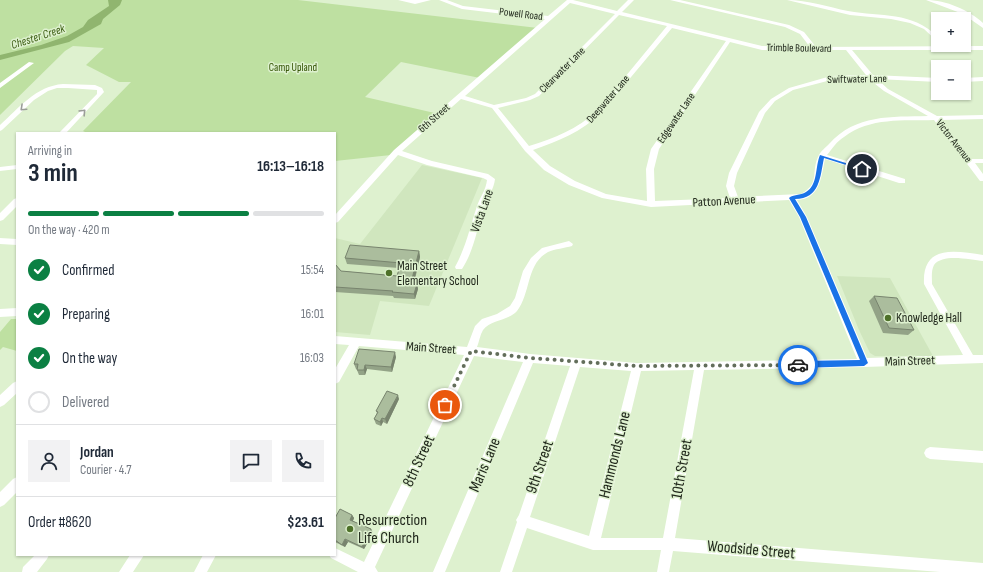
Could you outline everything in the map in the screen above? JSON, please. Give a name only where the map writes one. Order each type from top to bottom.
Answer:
[{"type":"street","points":[[401,0],[415,2],[428,0]]},
{"type":"street","points":[[479,6],[482,0]]},
{"type":"street","name":"Trimble Boulevard","points":[[578,0],[614,9],[619,12]]},
{"type":"street","name":"Clearwater Lane","points":[[494,107],[528,100],[537,95],[631,0]]},
{"type":"street","points":[[673,0],[787,26],[802,33],[814,48]]},
{"type":"street","points":[[790,0],[861,15],[912,22],[926,28],[931,33]]},
{"type":"street","points":[[827,8],[832,0]]},
{"type":"street","points":[[929,0],[961,10],[980,20],[983,26]]},
{"type":"street","name":"Powell Road","points":[[444,1],[551,16]]},
{"type":"street","name":"Powell Road","points":[[444,1],[462,7],[551,16]]},
{"type":"street","name":"Trimble Boulevard","points":[[569,1],[762,48],[931,46]]},
{"type":"street","name":"6th Street","points":[[336,219],[396,152],[569,1]]},
{"type":"street","name":"Deepwater Lane","points":[[528,149],[560,139],[586,125],[599,112],[671,25]]},
{"type":"street","name":"Edgewater Lane","points":[[651,204],[649,173],[651,159],[655,149],[729,40]]},
{"type":"street","name":"Trimble Boulevard","points":[[971,47],[983,48]]},
{"type":"street","name":"Victor Avenue","points":[[847,48],[871,77],[886,90],[936,118],[983,179]]},
{"type":"street","points":[[0,86],[31,63]]},
{"type":"street","name":"Swiftwater Lane","points":[[735,200],[730,186],[733,173],[762,112],[773,100],[790,89],[831,78],[871,77],[931,80]]},
{"type":"street","points":[[971,80],[983,79]]},
{"type":"street","points":[[0,129],[39,93],[47,88],[58,86],[95,87],[100,90],[99,95],[63,132]]},
{"type":"street","points":[[459,96],[494,107]]},
{"type":"street","name":"Patton Avenue","points":[[494,107],[528,149],[547,168],[572,183],[605,196],[651,204],[802,197],[811,192],[816,186],[822,156]]},
{"type":"street","points":[[902,181],[822,156],[840,136],[856,126],[872,121],[983,117]]},
{"type":"street","name":"Vista Lane","points":[[396,152],[430,164],[485,176],[491,179],[491,184],[481,204],[466,256],[459,267]]},
{"type":"street","points":[[969,161],[983,161]]},
{"type":"street","points":[[0,169],[16,167]]},
{"type":"street","points":[[792,198],[803,217],[864,363]]},
{"type":"street","points":[[0,218],[16,202]]},
{"type":"street","points":[[0,241],[16,242]]},
{"type":"street","name":"8th Street","points":[[368,571],[471,351],[478,329],[485,322],[500,317],[513,309],[519,299],[527,271],[534,260],[545,250],[569,244]]},
{"type":"street","points":[[970,359],[928,284],[926,275],[929,265],[936,258],[948,256],[983,258]]},
{"type":"street","points":[[0,313],[16,312]]},
{"type":"street","name":"Main Street","points":[[336,340],[443,350],[471,351],[576,362],[637,366],[864,363],[983,359]]},
{"type":"street","points":[[336,377],[356,342]]},
{"type":"street","name":"Maris Lane","points":[[439,572],[530,358]]},
{"type":"street","name":"9th Street","points":[[506,572],[522,520],[576,362]]},
{"type":"street","name":"Hammonds Lane","points":[[593,544],[637,366]]},
{"type":"street","name":"10th Street","points":[[663,572],[700,366]]},
{"type":"street","points":[[0,402],[16,388]]},
{"type":"street","points":[[930,453],[983,457]]},
{"type":"street","points":[[0,501],[16,485]]},
{"type":"street","name":"Woodside Street","points":[[522,520],[593,544],[668,544],[983,569]]},
{"type":"street","points":[[336,555],[368,571]]},
{"type":"street","points":[[28,572],[42,556]]},
{"type":"street","points":[[125,572],[137,556]]},
{"type":"street","points":[[200,572],[209,556]]},
{"type":"shaded area","points":[[108,0],[122,0],[120,5],[103,19],[101,24],[69,42],[0,60],[0,55],[41,45],[67,36],[83,27],[88,20],[109,6]]},
{"type":"shaded area","name":"Main Street Elementary School","points":[[422,165],[482,178],[429,306],[380,301],[370,335],[336,332],[336,238],[360,244]]},
{"type":"shaded area","points":[[837,276],[890,278],[933,356],[875,356],[870,353]]},
{"type":"green space","name":"Camp Upland","points":[[0,0],[298,0],[538,28],[480,78],[401,62],[365,97],[439,114],[391,155],[336,161],[336,132],[85,132],[83,131],[131,82],[119,82],[86,65],[104,48],[73,46],[65,51],[0,115]]},
{"type":"green space","points":[[11,319],[16,319],[16,351],[3,347],[0,350],[0,332]]},
{"type":"building","name":"Main Street Elementary School","points":[[350,245],[419,251],[411,283],[417,284],[414,294],[336,287],[336,265],[341,271],[397,276],[401,263],[345,258]]},
{"type":"building","points":[[874,296],[897,298],[914,330],[889,328]]},
{"type":"building","points":[[359,349],[395,352],[391,367],[365,365],[364,370],[357,370],[358,364],[354,364]]},
{"type":"building","points":[[387,391],[398,395],[385,419],[382,418],[380,422],[374,419],[378,412],[376,411]]},
{"type":"building","name":"Resurrection Life Church","points":[[340,509],[352,515],[350,520],[371,529],[362,547],[345,539],[342,545],[336,541],[336,516]]},
{"type":"way so far","points":[[445,405],[471,351],[530,358],[637,366],[798,365]]},
{"type":"place","name":"Main Street Elementary School","points":[[389,273]]},
{"type":"place","name":"Knowledge Hall","points":[[888,318]]},
{"type":"place","name":"Resurrection Life Church","points":[[350,529]]},
{"type":"route","points":[[798,365],[864,363],[803,217],[792,198],[802,197],[811,192],[816,186],[822,156],[862,169]]},
{"type":"water label","name":"Chester Creek","points":[[38,37]]}]
